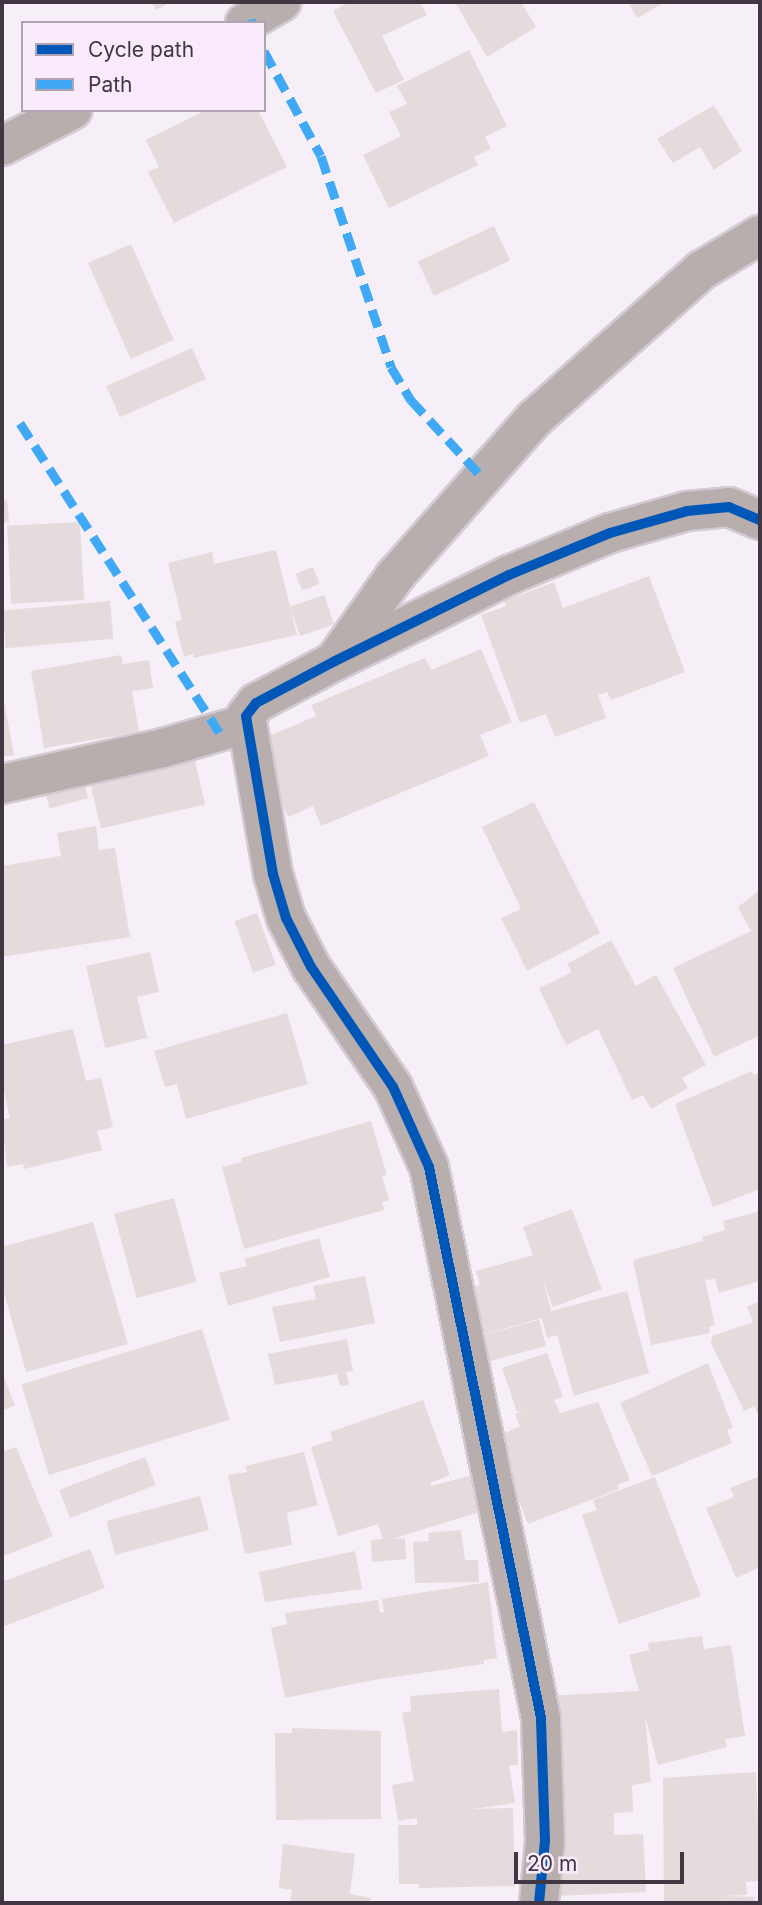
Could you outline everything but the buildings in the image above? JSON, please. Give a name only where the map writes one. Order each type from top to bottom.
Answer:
[{"type":"street","points":[[248,21],[281,2]]},
{"type":"street","points":[[2,146],[68,112]]},
{"type":"street","points":[[335,660],[395,576],[534,419],[702,270],[760,235]]},
{"type":"street","points":[[539,1903],[545,1841],[541,1718],[429,1167],[393,1087],[311,967],[286,918],[273,874],[245,724],[249,710],[256,703],[335,660],[509,575],[610,533],[687,511],[729,507],[760,520]]},
{"type":"street","points":[[2,784],[163,748],[245,724]]},
{"type":"marked path","points":[[266,55],[321,156],[391,367],[411,400],[483,478]]},
{"type":"marked path","points":[[20,423],[219,732]]},
{"type":"cycle path","points":[[539,1903],[545,1841],[541,1718],[429,1167],[393,1087],[311,967],[286,918],[273,874],[246,716],[256,703],[335,661],[509,575],[610,533],[687,511],[729,507],[760,520]]}]
